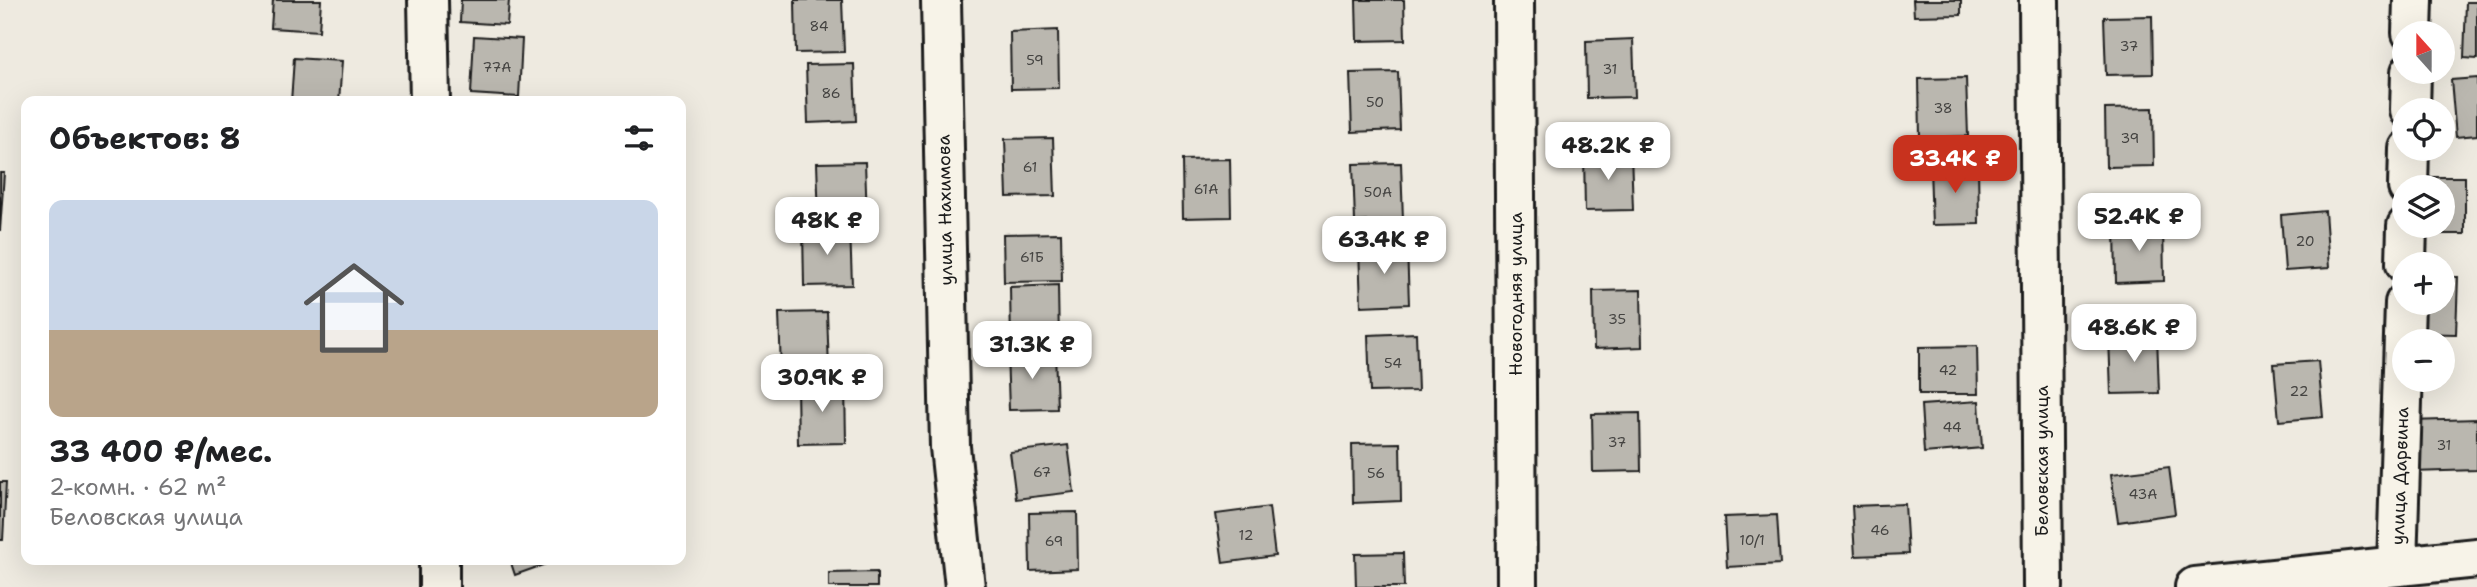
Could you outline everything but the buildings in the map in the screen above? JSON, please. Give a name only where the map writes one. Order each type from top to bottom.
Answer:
[{"type":"street","points":[[428,0],[430,96]]},
{"type":"street","name":"улица Нахимова","points":[[941,0],[950,447],[965,587]]},
{"type":"street","name":"Новогодняя улица","points":[[1514,0],[1517,587]]},
{"type":"street","name":"Беловская улица","points":[[2039,0],[2043,587]]},
{"type":"street","points":[[2412,21],[2413,0]]},
{"type":"street","name":"улица Дарвина","points":[[2397,566],[2404,315]]},
{"type":"street","points":[[2219,586],[2477,558]]},
{"type":"street","points":[[439,565],[439,587]]}]
